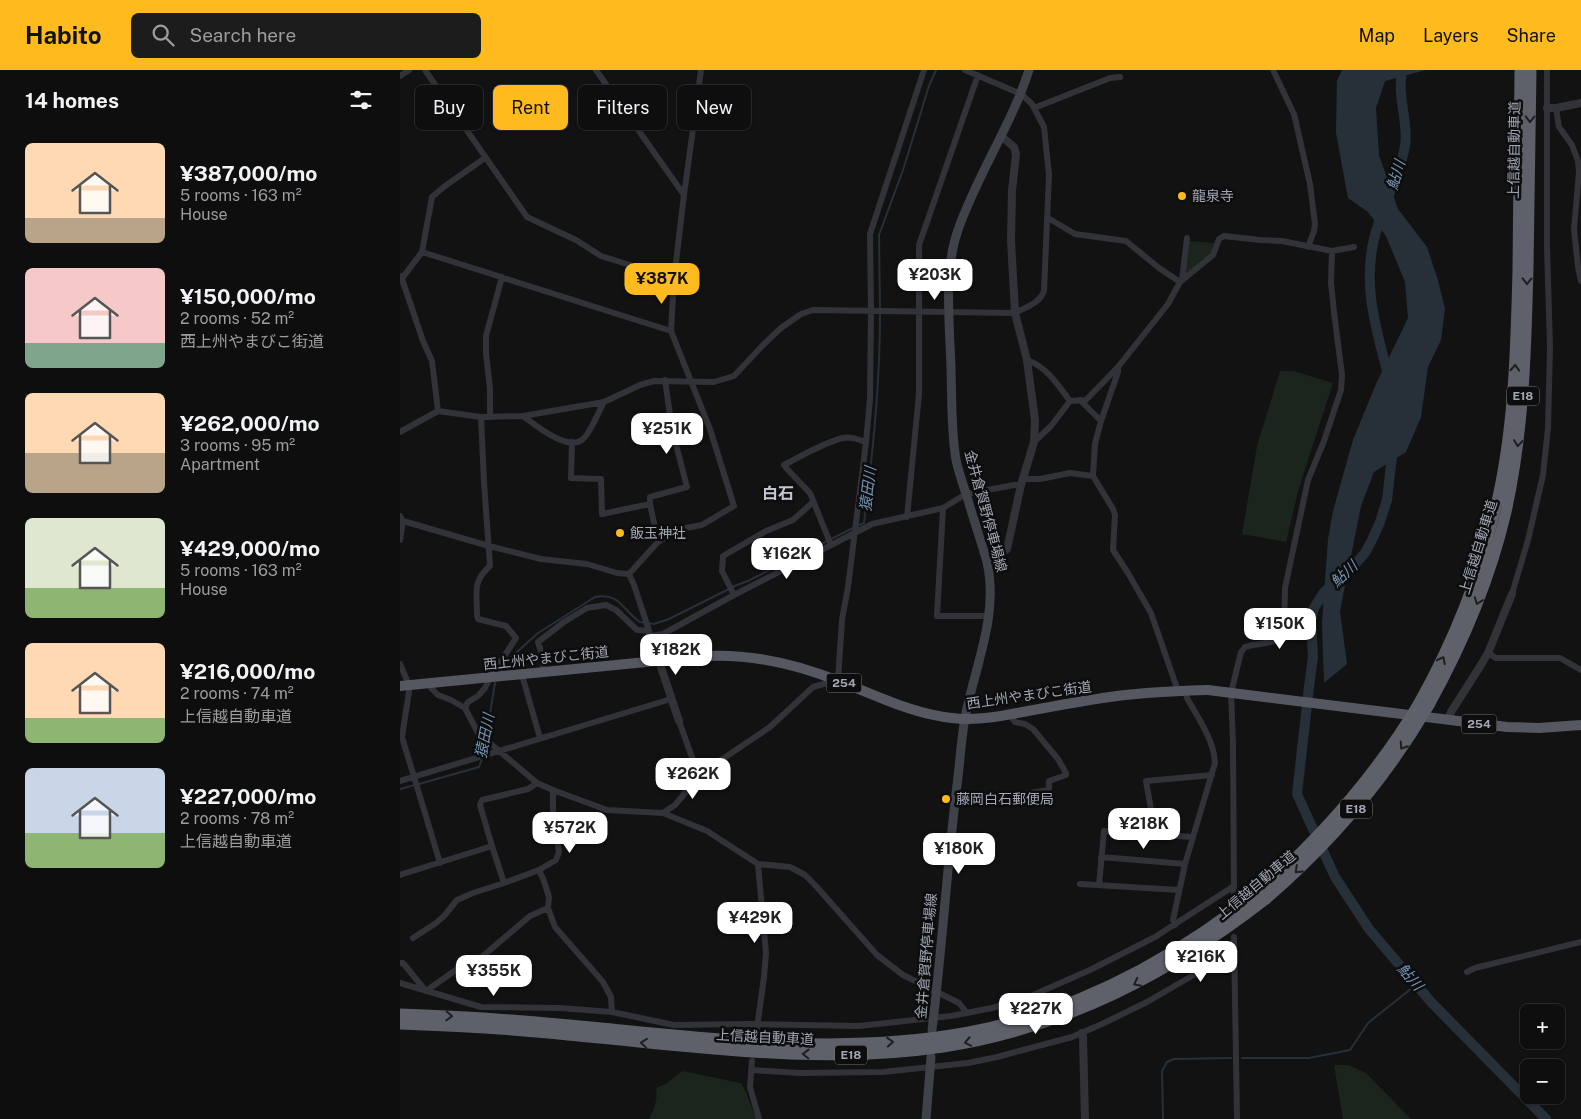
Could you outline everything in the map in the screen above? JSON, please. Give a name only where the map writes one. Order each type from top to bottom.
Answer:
[{"type":"highway","name":"上信越自動車道","points":[[1424,704],[1468,602],[1496,510],[1506,456],[1516,348],[1520,70]]},
{"type":"highway","name":"上信越自動車道","points":[[400,1024],[520,1031],[786,1054],[859,1054],[943,1047],[1024,1029],[1103,1000],[1141,982],[1178,961],[1226,929],[1264,893],[1354,796],[1424,704],[1455,657],[1487,577],[1505,513],[1521,418],[1526,344],[1530,70]]},
{"type":"highway","name":"西上州やまびこ街道","points":[[404,686],[731,655],[794,666],[905,708],[949,718],[979,718],[1009,714],[1112,696],[1208,690],[1507,727],[1539,728],[1581,725]]},
{"type":"highway","name":"上信越自動車道","points":[[400,1014],[519,1020],[701,1038],[777,1043],[853,1044],[894,1042],[970,1032],[1024,1018],[1074,1001],[1108,986],[1197,937],[1264,893]]},
{"type":"main road","name":"金井倉賀野停車場線","points":[[932,1030],[950,844],[965,718],[986,637],[990,585],[987,562],[959,474],[956,458],[952,411],[951,258],[957,232],[968,205],[1021,94],[1029,70]]},
{"type":"main road","points":[[926,1119],[931,1057]]},
{"type":"street","points":[[400,76],[409,70]]},
{"type":"street","points":[[425,70],[527,217],[576,240],[601,256],[674,279]]},
{"type":"street","points":[[596,70],[684,194]]},
{"type":"street","points":[[629,574],[658,542],[680,528],[702,525],[734,506],[710,429],[671,331],[674,279],[701,70]]},
{"type":"street","points":[[663,813],[675,805],[705,768],[724,758],[770,727],[812,687],[835,680],[870,399],[872,311],[870,234],[924,70]]},
{"type":"street","points":[[400,432],[438,411],[481,417],[523,416],[604,402],[640,385],[654,381],[714,382],[734,376],[780,328],[801,314],[812,310],[1015,312],[1039,300],[1044,291],[1048,218],[1049,175],[1044,127],[1032,104],[1021,94],[965,70]]},
{"type":"street","points":[[1273,70],[1294,114],[1310,184],[1314,231],[1308,247]]},
{"type":"street","points":[[1448,719],[1488,653],[1512,594],[1528,540],[1543,475],[1548,428],[1550,347],[1547,247],[1547,70]]},
{"type":"street","points":[[907,517],[919,394],[919,245],[978,75]]},
{"type":"street","points":[[1034,108],[1110,78],[1120,77]]},
{"type":"street","points":[[1547,108],[1581,103]]},
{"type":"street","points":[[1556,108],[1559,126],[1572,145],[1578,161],[1579,172],[1574,229],[1581,281]]},
{"type":"street","points":[[987,562],[998,557],[1007,549],[1022,482],[1034,442],[1035,420],[1027,360],[1015,312],[1011,240],[1012,191],[1016,154],[1014,147],[1001,136]]},
{"type":"street","points":[[438,411],[432,361],[422,341],[401,278],[422,252],[432,197],[485,158]]},
{"type":"street","points":[[1048,218],[1075,234],[1126,241],[1159,268],[1181,281]]},
{"type":"street","points":[[1034,442],[1051,426],[1070,401],[1086,400],[1118,367],[1168,304],[1181,281],[1212,255],[1219,239],[1224,236],[1282,241],[1332,251],[1354,246]]},
{"type":"street","points":[[1181,281],[1187,238]]},
{"type":"street","points":[[1234,897],[1234,752],[1231,692],[1241,652],[1245,646],[1276,641],[1282,639],[1284,635],[1285,588],[1308,480],[1341,390],[1342,375],[1332,293],[1332,251]]},
{"type":"street","points":[[422,252],[671,331]]},
{"type":"street","points":[[490,417],[486,336],[502,278]]},
{"type":"street","points":[[1027,360],[1037,364],[1046,371],[1070,401]]},
{"type":"street","points":[[1118,367],[1095,444],[1093,476],[1113,508],[1115,515],[1112,550],[1151,613],[1182,691],[1211,744],[1215,756],[1212,775],[1184,864],[1173,920],[1175,925]]},
{"type":"street","points":[[658,542],[650,497],[687,487],[672,429],[665,380]]},
{"type":"street","points":[[1080,400],[1101,421]]},
{"type":"street","points":[[523,416],[550,436],[579,442],[585,438],[604,402]]},
{"type":"street","points":[[465,708],[468,702],[478,696],[485,688],[516,638],[506,626],[478,620],[477,584],[479,578],[490,566],[481,417]]},
{"type":"street","points":[[830,544],[810,493],[784,465],[806,453],[843,438],[852,438],[866,442]]},
{"type":"street","points":[[572,442],[571,478],[601,479],[602,514],[650,504]]},
{"type":"street","points":[[544,672],[538,642],[586,608],[606,605],[616,610],[637,630],[662,634],[733,594],[872,524],[944,508],[966,494],[1070,473],[1093,476]]},
{"type":"street","points":[[733,594],[722,571],[723,556],[766,531],[793,520],[812,502]]},
{"type":"street","points":[[944,508],[937,616],[989,616]]},
{"type":"street","points":[[400,540],[401,520],[489,546],[542,559],[587,564],[617,573],[629,574]]},
{"type":"street","points":[[629,574],[694,763],[705,768]]},
{"type":"street","points":[[1488,653],[1496,658],[1560,658],[1581,670]]},
{"type":"street","points":[[400,664],[404,686],[410,692],[402,737],[440,863]]},
{"type":"street","points":[[522,674],[540,738]]},
{"type":"street","points":[[430,684],[438,696],[451,700],[465,708],[478,733],[538,783],[607,810],[663,813],[707,830],[758,864],[790,867],[804,874],[877,955],[904,975],[959,1003],[967,1013]]},
{"type":"street","points":[[400,781],[671,699]]},
{"type":"street","points":[[1009,714],[1015,722],[1025,724],[1033,729],[1058,759],[1066,773],[1066,775],[1048,781],[1048,790],[1025,794]]},
{"type":"street","points":[[1151,834],[1152,815],[1146,781],[1212,775]]},
{"type":"street","points":[[504,883],[480,805],[482,800],[528,789],[538,783]]},
{"type":"street","points":[[413,938],[436,923],[457,900],[539,870],[556,860],[560,852],[553,790]]},
{"type":"street","points":[[1099,885],[1104,831],[1192,837]]},
{"type":"street","points":[[400,875],[492,846]]},
{"type":"street","points":[[1101,857],[1184,864]]},
{"type":"street","points":[[756,1035],[766,953],[758,864]]},
{"type":"street","points":[[539,870],[549,897],[548,908],[555,928],[608,990],[612,1012]]},
{"type":"street","points":[[1080,884],[1179,890]]},
{"type":"street","points":[[400,983],[481,1007],[560,1008],[612,1012],[674,1026],[757,1024],[859,1026],[934,1018],[1008,1004],[1042,992],[1131,950],[1175,925],[1234,886]]},
{"type":"street","points":[[426,991],[460,967],[483,956],[530,916],[548,908]]},
{"type":"street","points":[[1234,937],[1237,1119]]},
{"type":"street","points":[[1467,972],[1475,968],[1581,942]]},
{"type":"street","points":[[751,1070],[840,1074],[883,1072],[968,1063],[997,1057],[1082,1033],[1147,1002],[1235,951]]},
{"type":"street","points":[[400,962],[404,964],[426,991]]},
{"type":"street","points":[[1082,1033],[1085,1119]]},
{"type":"street","points":[[752,1061],[750,1087],[759,1119]]},
{"type":"shaded area","points":[[1189,241],[1214,243],[1210,255],[1185,274]]},
{"type":"shaded area","points":[[1280,371],[1294,371],[1333,383],[1299,488],[1286,542],[1242,534],[1257,446]]},
{"type":"shaded area","points":[[1334,1065],[1348,1065],[1366,1073],[1411,1119],[1343,1119]]},
{"type":"shaded area","points":[[682,1071],[741,1083],[756,1119],[649,1119],[655,1104],[656,1088],[666,1084]]},
{"type":"water","points":[[1342,70],[1426,70],[1385,81],[1376,108],[1379,155],[1398,209],[1427,247],[1445,309],[1441,340],[1428,367],[1421,417],[1406,452],[1374,472],[1361,506],[1340,611],[1347,664],[1324,683],[1322,623],[1328,539],[1333,511],[1353,440],[1376,384],[1408,318],[1405,282],[1386,236],[1368,212],[1348,198],[1336,133],[1337,81]]},
{"type":"waterway","name":"猿田川","points":[[880,309],[879,235],[936,70]]},
{"type":"waterway","name":"鮎川","points":[[1389,378],[1371,302],[1370,264],[1378,225],[1400,167],[1406,140],[1401,87],[1402,70]]},
{"type":"waterway","name":"猿田川","points":[[857,526],[864,523],[870,471],[877,393],[880,314]]},
{"type":"waterway","name":"鮎川","points":[[1393,447],[1387,500],[1372,540],[1365,553],[1350,570],[1324,592],[1314,608],[1311,620],[1313,657],[1297,794],[1335,877],[1369,929],[1431,1002],[1546,1119]]},
{"type":"waterway","name":"猿田川","points":[[501,671],[506,662],[538,633],[595,597],[610,597],[620,603],[640,622],[654,624],[669,619],[748,581],[853,528]]},
{"type":"waterway","name":"猿田川","points":[[486,738],[495,683]]},
{"type":"waterway","name":"猿田川","points":[[483,755],[486,742]]},
{"type":"waterway","name":"猿田川","points":[[419,784],[479,767],[482,759]]},
{"type":"waterway","name":"猿田川","points":[[400,789],[415,785]]},
{"type":"waterway","points":[[1242,1058],[1309,1058],[1350,1050],[1368,1023],[1417,984]]},
{"type":"waterway","points":[[1163,1119],[1162,1071],[1167,1062],[1174,1059],[1231,1058]]},
{"type":"place","name":"龍泉寺","points":[[1182,196]]},
{"type":"place","name":"飯玉神社","points":[[620,533]]},
{"type":"place","name":"藤岡白石郵便局","points":[[946,799]]},
{"type":"district","name":"白石","points":[[778,493]]}]
